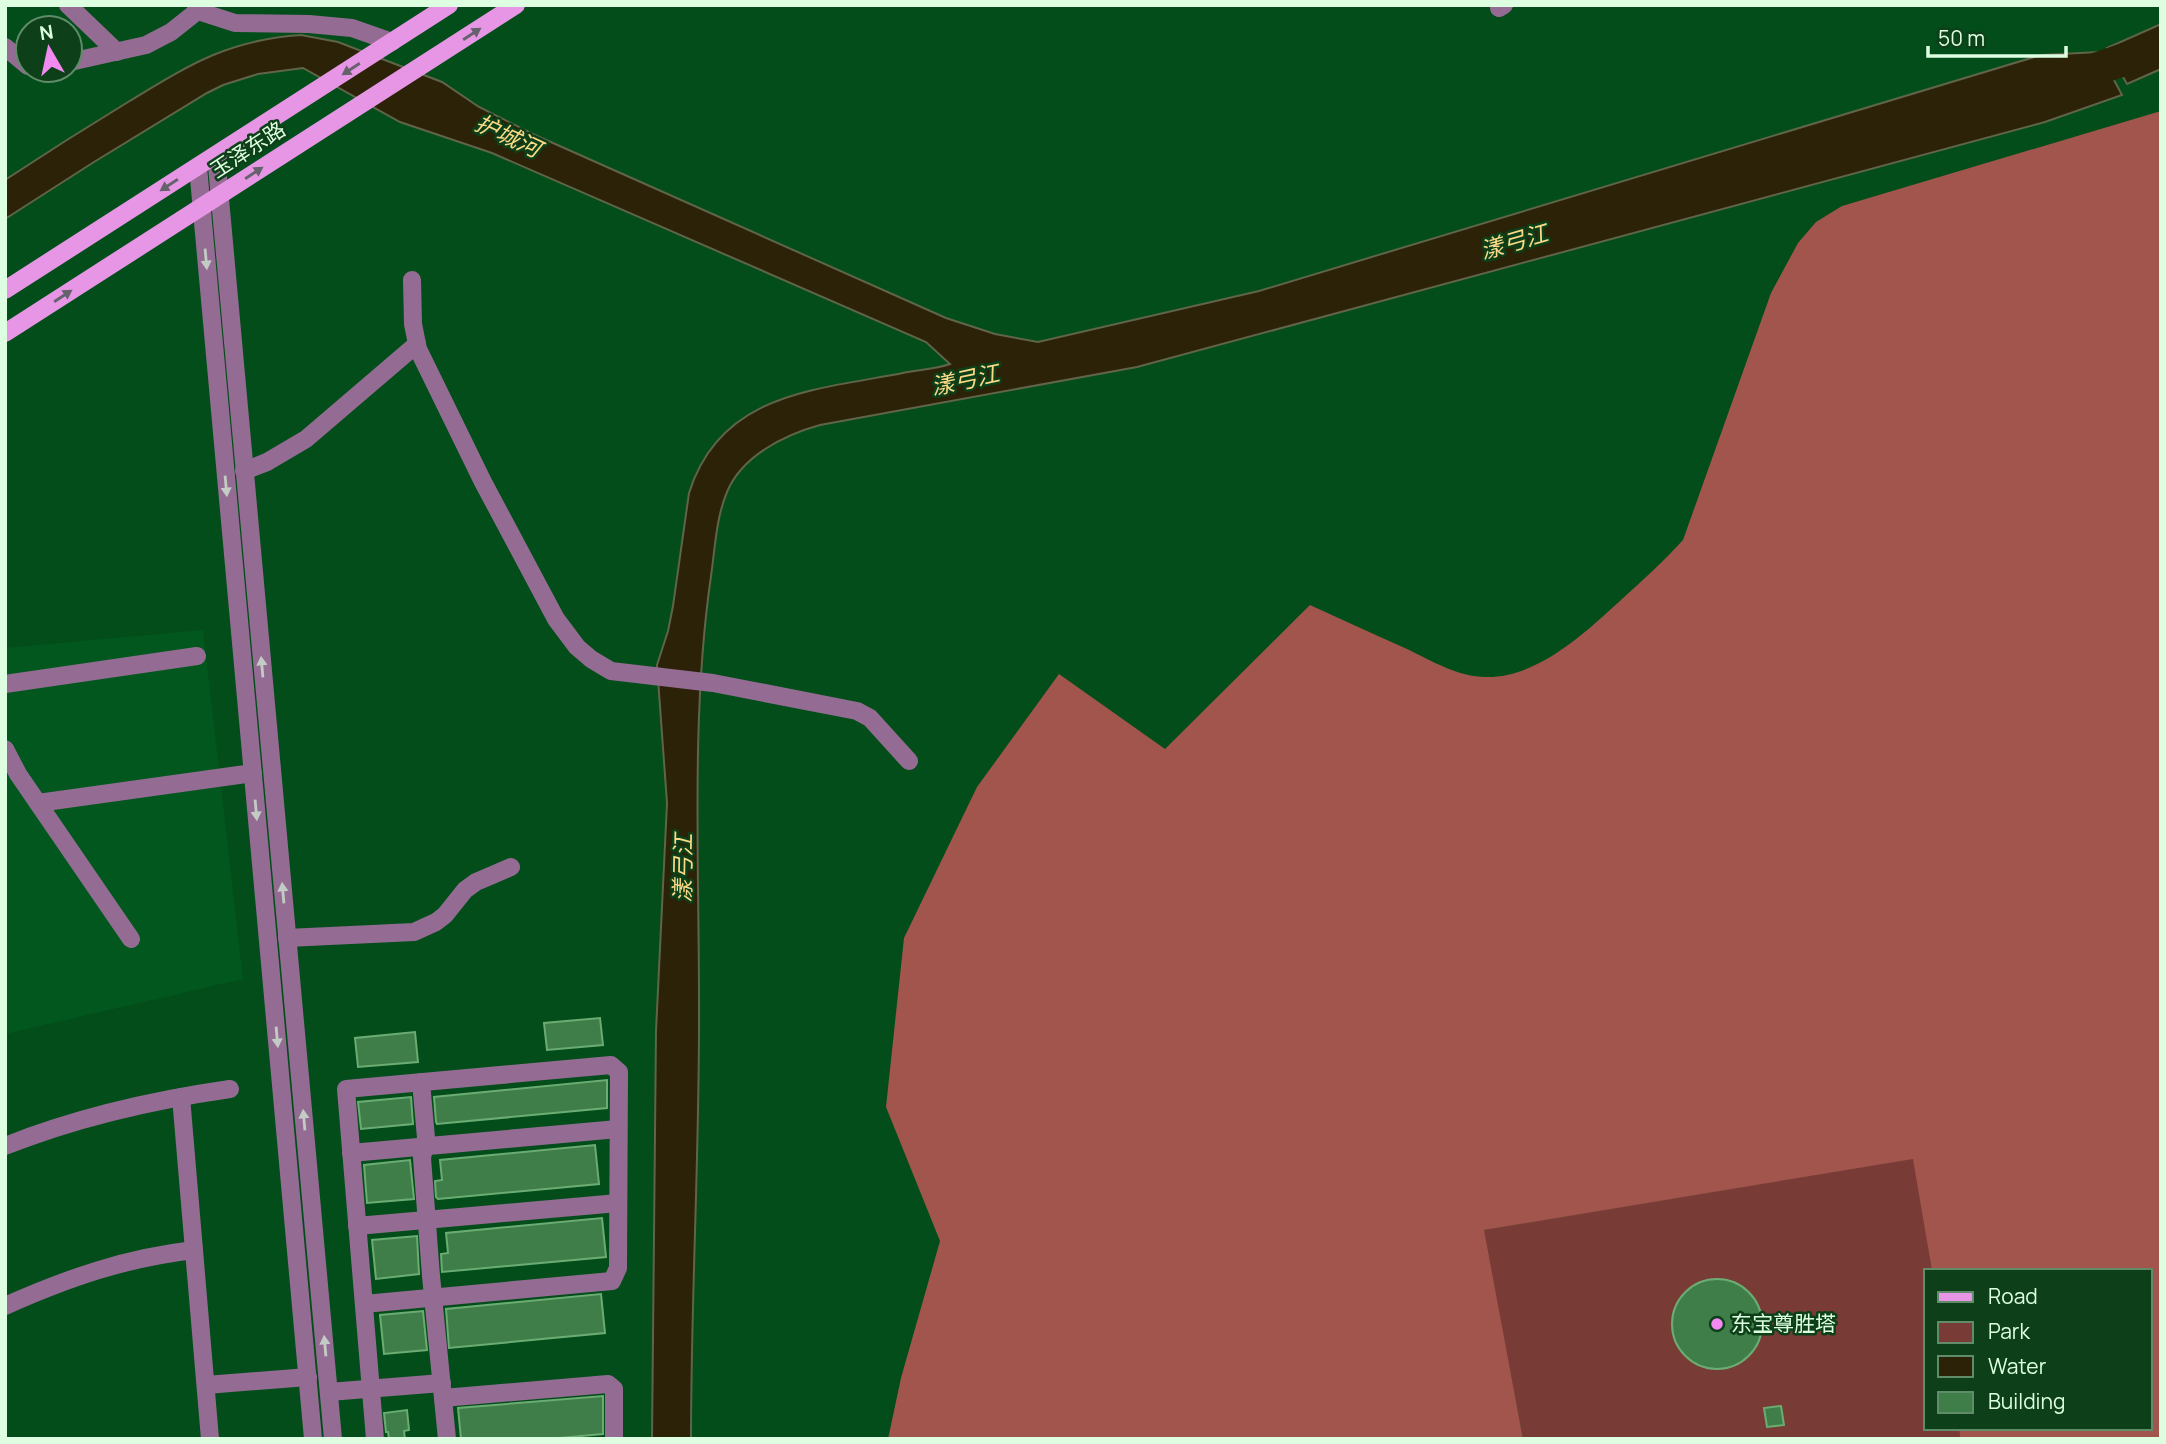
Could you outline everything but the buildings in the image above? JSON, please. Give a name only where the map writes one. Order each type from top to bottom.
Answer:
[{"type":"main road","name":"玉泽东路","points":[[5,290],[449,5]]},
{"type":"main road","name":"玉泽东路","points":[[5,333],[516,5]]},
{"type":"street","points":[[68,5],[117,52]]},
{"type":"street","points":[[84,59],[146,45],[161,38],[198,7],[204,13],[235,23],[309,23],[352,28],[392,42]]},
{"type":"street","points":[[216,155],[332,1439]]},
{"type":"street","points":[[198,167],[313,1439]]},
{"type":"street","points":[[412,280],[411,302],[417,344],[483,482],[565,634],[591,659],[611,671],[713,683],[856,711],[870,718],[909,761]]},
{"type":"street","points":[[244,471],[288,451],[306,439],[417,344]]},
{"type":"street","points":[[5,684],[197,656]]},
{"type":"street","points":[[5,749],[12,778],[38,803],[131,939]]},
{"type":"street","points":[[38,803],[253,773]]},
{"type":"street","points":[[287,938],[414,932],[445,915],[465,890],[476,882],[511,867]]},
{"type":"street","points":[[364,1304],[612,1281],[618,1268],[619,1072],[611,1065],[346,1089],[375,1439]]},
{"type":"street","points":[[421,1082],[426,1139],[422,1158],[426,1220],[447,1439]]},
{"type":"street","points":[[5,1146],[110,1112],[230,1089]]},
{"type":"street","points":[[181,1097],[210,1439]]},
{"type":"street","points":[[351,1153],[618,1129]]},
{"type":"street","points":[[357,1226],[618,1203]]},
{"type":"street","points":[[5,1306],[55,1284],[107,1266],[165,1253],[194,1250]]},
{"type":"street","points":[[206,1385],[308,1377]]},
{"type":"street","points":[[329,1392],[371,1389],[443,1391],[608,1384],[614,1389],[614,1439]]},
{"type":"shaded area","points":[[2161,111],[2161,1439],[1960,1439],[1959,1430],[2152,1430],[2152,1269],[1932,1269],[1913,1159],[1484,1230],[1523,1439],[888,1439],[901,1378],[940,1241],[886,1107],[904,938],[977,787],[1059,674],[1165,749],[1310,605],[1465,674],[1486,677],[1505,675],[1524,670],[1560,651],[1593,625],[1683,540],[1771,293],[1798,243],[1816,222],[1842,206]]},
{"type":"shaded area","points":[[203,630],[243,979],[5,1034],[5,648]]},
{"type":"green space","points":[[1914,1158],[1932,1269],[1924,1269],[1924,1430],[1959,1430],[1960,1439],[1523,1439],[1483,1230]]},
{"type":"water","points":[[2161,24],[2161,69],[2127,84],[2107,48]]},
{"type":"water","name":"护城河","points":[[301,35],[338,42],[442,82],[479,107],[535,135],[946,318],[995,334],[1038,342],[1259,291],[2041,55],[2099,52],[2122,95],[2045,122],[1137,367],[820,425],[779,441],[743,468],[727,492],[716,534],[705,628],[698,734],[699,1054],[691,1439],[652,1439],[656,1031],[667,803],[657,665],[673,606],[689,493],[703,460],[723,434],[747,416],[775,402],[837,385],[950,364],[926,342],[492,153],[400,122],[303,68],[258,74],[207,93],[5,219],[5,180],[97,121],[210,56],[251,42]]},
{"type":"waterway","name":"漾弓江","points":[[2064,80],[2161,47]]},
{"type":"place","name":"东宝尊胜塔","points":[[1717,1324]]}]
